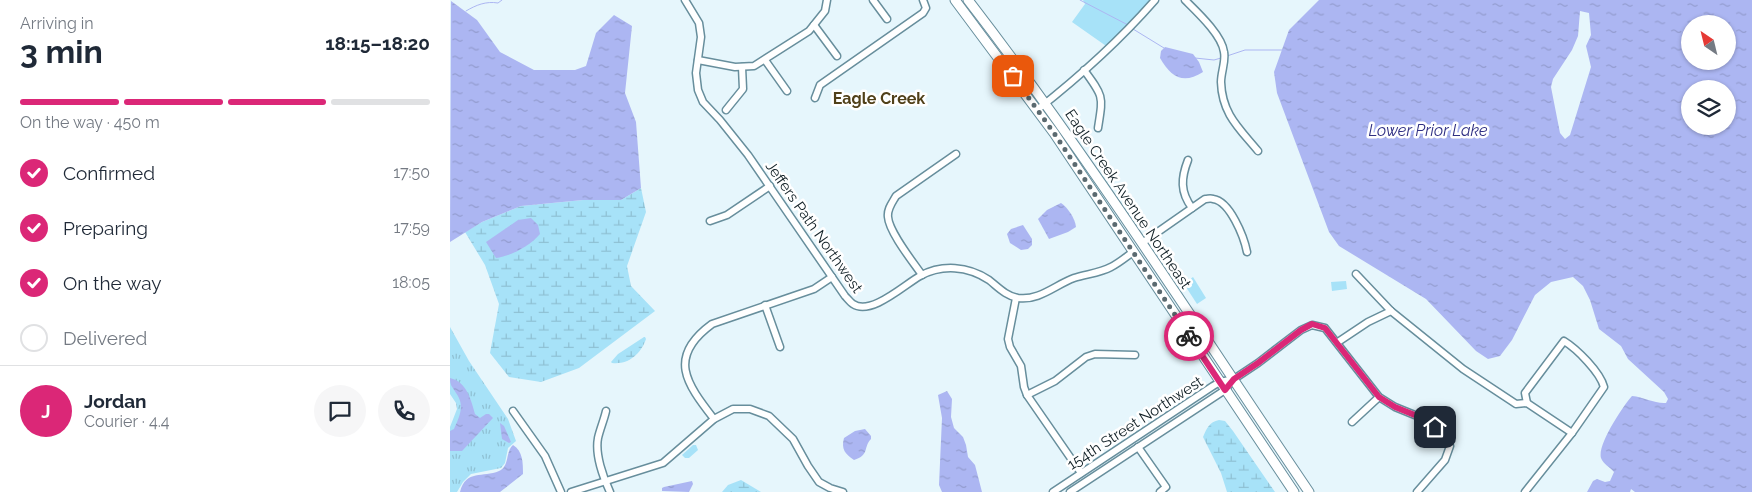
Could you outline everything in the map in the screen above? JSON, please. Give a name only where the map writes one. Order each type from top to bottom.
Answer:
[{"type":"main road","name":"Eagle Creek Avenue Northeast","points":[[955,0],[1038,110],[1294,492]]},
{"type":"main road","name":"Eagle Creek Avenue Northeast","points":[[968,0],[1046,103],[1309,492]]},
{"type":"main road","points":[[1099,200],[1113,213],[1136,244],[1142,243]]},
{"type":"street","name":"Jeffers Path Northwest","points":[[685,0],[699,23],[701,38],[696,73],[698,90],[703,102],[720,120],[770,186],[832,277],[853,304],[861,307],[872,306],[922,275],[936,270],[954,268],[974,272],[1003,292],[1016,298]]},
{"type":"street","points":[[698,60],[723,66],[754,66],[809,31],[825,11],[827,0]]},
{"type":"street","points":[[873,0],[887,19]]},
{"type":"street","points":[[815,98],[820,85],[923,13],[926,8],[923,0]]},
{"type":"street","points":[[1038,110],[1133,26],[1155,0]]},
{"type":"street","points":[[1185,0],[1215,32],[1224,51],[1221,81],[1223,100],[1228,114],[1258,151]]},
{"type":"street","points":[[814,24],[837,56]]},
{"type":"street","points":[[765,60],[787,92]]},
{"type":"street","points":[[726,110],[743,89],[742,67]]},
{"type":"street","points":[[1084,70],[1099,91],[1102,102],[1098,128]]},
{"type":"street","points":[[922,275],[892,230],[888,218],[889,206],[896,196],[956,154]]},
{"type":"street","points":[[1188,160],[1184,171],[1182,190],[1185,199],[1192,208]]},
{"type":"street","points":[[710,221],[727,215],[770,186]]},
{"type":"street","points":[[1142,243],[1205,199],[1214,198],[1222,203],[1242,232],[1247,252]]},
{"type":"street","points":[[1081,473],[1027,395],[1024,387],[1021,366],[1010,347],[1008,339],[1016,298],[1028,298],[1043,294],[1063,282],[1111,267],[1133,252]]},
{"type":"street","points":[[1356,274],[1391,311],[1463,369],[1516,404],[1527,403],[1572,433]]},
{"type":"street","points":[[714,419],[688,383],[685,365],[689,347],[698,334],[712,324],[814,289],[832,277]]},
{"type":"street","points":[[765,305],[780,347]]},
{"type":"street","points":[[1391,311],[1368,322],[1338,342],[1379,397],[1395,407],[1427,420],[1443,435],[1450,446],[1445,460],[1417,492]]},
{"type":"street","name":"154th Street Northwest","points":[[1053,492],[1234,379],[1312,324],[1325,328],[1338,342]]},
{"type":"street","points":[[1525,492],[1572,433],[1604,387],[1602,379],[1573,346],[1564,341],[1525,393],[1527,403]]},
{"type":"street","points":[[1027,395],[1055,381],[1086,356],[1095,354],[1135,355]]},
{"type":"street","name":"154th Street Northwest","points":[[1070,492],[1222,386]]},
{"type":"street","points":[[1352,422],[1379,397]]},
{"type":"street","points":[[572,492],[663,463],[714,419],[733,409],[750,409],[769,416],[793,439],[819,482],[843,492]]},
{"type":"street","points":[[513,411],[545,456],[560,492]]},
{"type":"street","points":[[606,411],[598,438],[598,449],[605,481],[610,492]]},
{"type":"street","points":[[1138,446],[1166,487],[1160,492]]},
{"type":"green space","points":[[1083,0],[1155,0],[1109,48],[1072,22],[1085,4]]},
{"type":"green space","points":[[641,188],[646,212],[627,266],[631,286],[655,311],[579,368],[541,382],[509,377],[490,353],[499,304],[485,265],[465,232],[482,222],[521,206],[583,200],[621,200]]},
{"type":"green space","points":[[1193,277],[1206,298],[1197,304],[1184,284]]},
{"type":"green space","points":[[1346,281],[1347,289],[1332,291],[1331,282]]},
{"type":"green space","points":[[450,327],[469,361],[508,419],[516,441],[508,448],[505,463],[501,468],[471,474],[457,492],[450,492],[450,427],[457,409],[456,403],[450,394]]},
{"type":"green space","points":[[644,337],[646,339],[644,344],[637,354],[623,362],[611,362],[618,354]]},
{"type":"green space","points":[[1219,420],[1225,421],[1233,431],[1275,492],[1227,492],[1221,473],[1203,437],[1207,428]]},
{"type":"green space","points":[[693,445],[696,445],[698,450],[689,458],[685,458],[682,455]]},
{"type":"green space","points":[[741,480],[761,492],[722,492],[728,485]]},
{"type":"water","name":"Lower Prior Lake","points":[[1319,0],[1752,0],[1752,492],[1635,492],[1631,489],[1630,492],[1587,492],[1593,481],[1597,479],[1605,482],[1610,481],[1614,472],[1601,458],[1603,444],[1612,426],[1632,396],[1666,403],[1668,399],[1664,392],[1628,359],[1621,346],[1599,329],[1590,300],[1583,286],[1573,277],[1551,282],[1535,295],[1512,340],[1500,356],[1488,359],[1476,351],[1426,299],[1339,246],[1329,232],[1277,93],[1274,72],[1289,30]],"holes":[[[1580,11],[1589,13],[1591,35],[1586,46],[1591,67],[1570,135],[1565,139],[1560,133],[1551,87],[1553,79],[1572,50],[1578,36]]]},
{"type":"water","points":[[451,1],[477,20],[500,52],[534,70],[575,70],[586,66],[596,33],[614,15],[632,26],[625,93],[636,122],[641,188],[621,200],[583,200],[521,206],[482,222],[450,242]]},
{"type":"water","points":[[1165,47],[1193,54],[1203,72],[1189,78],[1178,77],[1173,74],[1160,58],[1161,51]]},
{"type":"water","points":[[1061,203],[1071,214],[1076,227],[1049,239],[1038,219],[1047,210]]},
{"type":"water","points":[[531,218],[538,225],[540,234],[520,250],[496,258],[486,242],[518,220]]},
{"type":"water","points":[[1023,225],[1032,239],[1032,245],[1028,249],[1021,250],[1010,243],[1007,234],[1011,229]]},
{"type":"water","points":[[450,378],[461,383],[464,387],[475,414],[480,418],[489,414],[493,418],[462,451],[450,451],[450,431],[454,429],[460,415],[461,406]]},
{"type":"water","points":[[947,391],[952,399],[951,417],[954,428],[963,437],[968,457],[975,465],[982,492],[942,492],[939,485],[942,418],[938,395]]},
{"type":"water","points":[[500,423],[504,426],[511,442],[509,443],[502,439]]},
{"type":"water","points":[[865,429],[871,436],[871,439],[862,456],[854,460],[844,451],[844,438],[855,431]]},
{"type":"water","points":[[513,445],[521,454],[523,474],[500,492],[460,492],[466,480],[471,477],[493,473],[502,469]]},
{"type":"water","points":[[692,481],[693,484],[689,492],[662,491],[664,487]]},
{"type":"waterway","points":[[466,11],[481,4],[498,3],[502,0]]},
{"type":"waterway","points":[[1080,0],[1128,25]]},
{"type":"waterway","points":[[1133,29],[1164,48]]},
{"type":"waterway","points":[[1227,56],[1245,50],[1282,50]]},
{"type":"waterway","points":[[1195,58],[1214,60],[1221,58]]},
{"type":"way so far","points":[[1013,76],[1054,133],[1189,336]]},
{"type":"district","name":"Eagle Creek","points":[[879,98]]},
{"type":"route","points":[[1189,336],[1225,390],[1234,379],[1301,330],[1312,324],[1325,328],[1338,342],[1379,397],[1395,407],[1427,420],[1435,427]]}]
